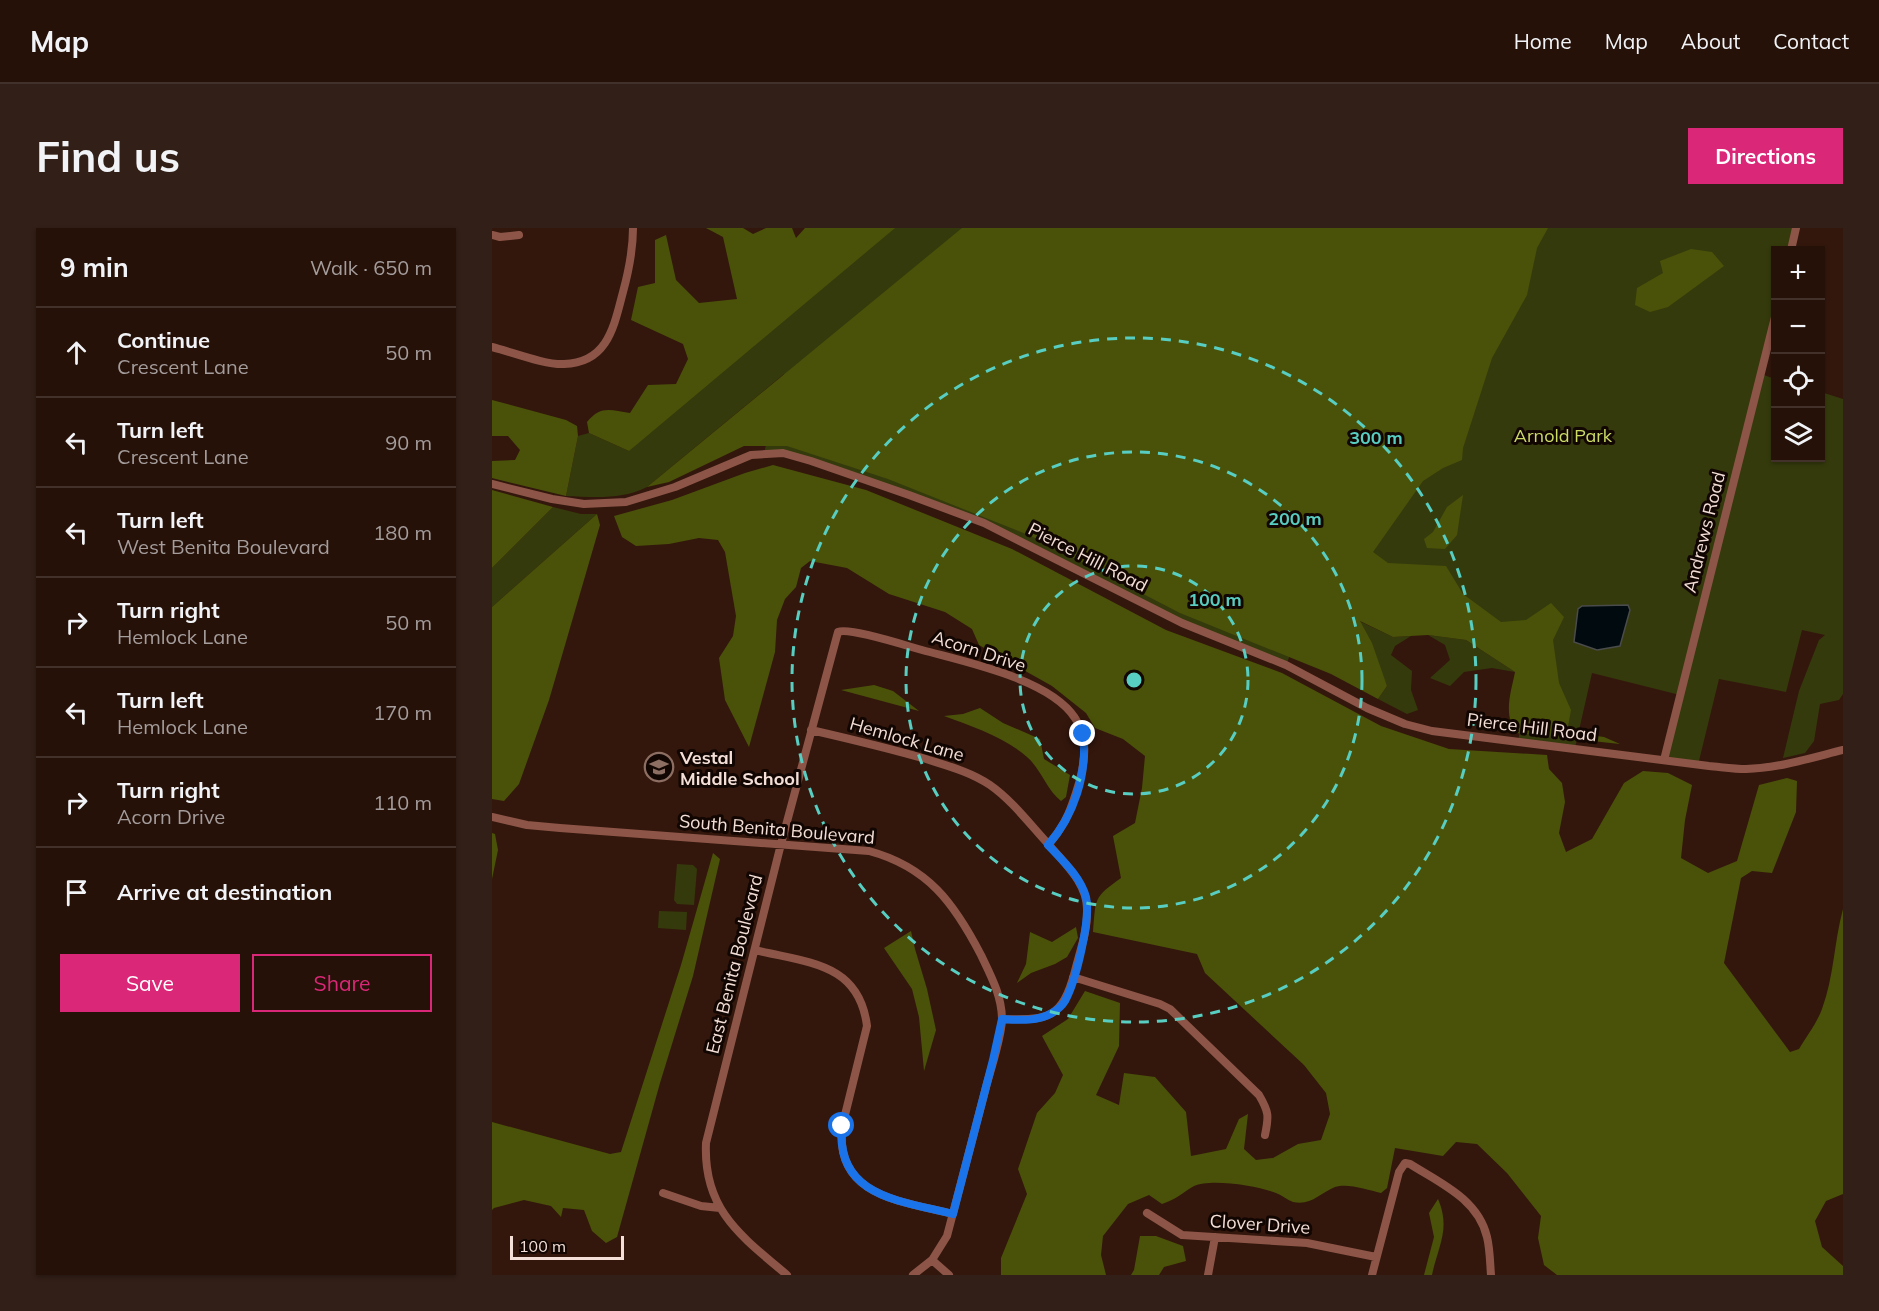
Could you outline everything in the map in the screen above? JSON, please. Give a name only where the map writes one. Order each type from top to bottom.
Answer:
[{"type":"street","points":[[492,347],[564,364],[589,358],[600,350],[613,332],[633,250],[633,228]]},
{"type":"street","points":[[1792,246],[1796,228]]},
{"type":"street","points":[[492,235],[500,237],[519,235]]},
{"type":"street","name":"Andrews Road","points":[[1664,760],[1771,333]]},
{"type":"street","name":"Pierce Hill Road","points":[[492,484],[552,499],[584,504],[626,502],[675,487],[751,455],[783,453],[865,480],[984,524],[1182,623],[1286,665],[1367,708],[1405,724],[1432,731],[1744,769],[1797,762],[1843,750]]},
{"type":"street","name":"Acorn Drive","points":[[836,635],[843,630],[864,634],[987,668],[1032,686],[1057,700],[1070,711],[1077,719],[1083,734],[1084,761],[1068,818],[1048,845]]},
{"type":"street","name":"East Benita Boulevard","points":[[787,1275],[745,1239],[720,1208],[708,1178],[706,1143],[836,635]]},
{"type":"street","name":"Hemlock Lane","points":[[811,730],[955,768],[989,785],[1003,796],[1072,872],[1085,896],[1088,909],[1085,934],[1066,999],[1054,1012],[1044,1017],[1030,1020],[1002,1019]]},
{"type":"street","name":"South Benita Boulevard","points":[[492,817],[528,825],[560,828],[869,851],[901,862],[938,889],[955,909],[993,979],[1000,1001],[1002,1019]]},
{"type":"street","points":[[755,950],[829,969],[843,976],[858,994],[865,1011],[867,1026],[840,1141],[852,1174],[875,1192],[953,1214]]},
{"type":"street","points":[[1073,977],[1160,1004],[1170,1010],[1259,1095],[1269,1116],[1265,1135]]},
{"type":"street","points":[[913,1275],[932,1260],[944,1242],[1002,1019]]},
{"type":"street","points":[[1372,1275],[1399,1172],[1402,1164],[1408,1164],[1462,1197],[1473,1207],[1488,1238],[1491,1275]]},
{"type":"street","points":[[663,1193],[702,1206],[720,1208]]},
{"type":"street","name":"Clover Drive","points":[[1147,1213],[1182,1235],[1306,1243],[1376,1257]]},
{"type":"street","points":[[1208,1275],[1215,1237]]},
{"type":"street","points":[[932,1260],[949,1275]]},
{"type":"green space","points":[[706,228],[743,228],[753,234],[766,228],[792,228],[796,238],[805,228],[895,228],[629,451],[589,433],[587,422],[597,413],[611,410],[630,413],[648,385],[676,384],[688,359],[683,344],[631,320],[638,287],[655,283],[655,240],[666,235],[676,280],[699,303],[737,299],[723,237]]},
{"type":"green space","name":"Arnold Park","points":[[823,228],[1796,228],[1792,246],[1771,246],[1771,330],[1761,374],[1771,378],[1771,462],[1825,462],[1825,393],[1843,399],[1843,694],[1839,700],[1820,704],[1814,741],[1805,753],[1783,758],[1799,691],[1819,640],[1825,635],[1802,630],[1786,692],[1719,679],[1698,765],[1664,760],[1680,695],[1592,673],[1575,748],[1518,741],[1537,647],[1324,570],[1286,665],[1182,623],[1009,535],[811,461],[764,453],[784,374],[647,487],[618,496],[566,496],[578,436],[589,433],[629,451]]},
{"type":"green space","points":[[962,228],[1548,228],[1537,248],[1527,295],[1492,358],[1463,448],[1462,460],[1443,468],[1423,481],[1373,552],[1388,563],[1446,566],[1463,594],[1501,622],[1526,620],[1551,603],[1564,617],[1553,640],[1559,683],[1571,710],[1567,732],[1604,737],[1620,744],[1516,733],[1509,710],[1515,672],[1466,640],[1428,635],[1393,637],[1360,621],[1372,643],[1387,686],[1378,699],[1331,674],[1180,613],[1031,536],[888,479],[787,446],[744,446],[669,482],[647,487]]},
{"type":"green space","points":[[1691,249],[1712,252],[1724,266],[1668,307],[1650,312],[1635,305],[1637,288],[1663,273],[1660,261]]},
{"type":"green space","points":[[492,400],[566,420],[577,426],[578,436],[566,496],[492,478],[492,461],[515,460],[520,450],[508,436],[492,436]]},
{"type":"green space","points":[[773,465],[866,490],[1012,549],[1166,630],[1282,673],[1381,726],[1449,749],[1547,755],[1549,769],[1562,783],[1565,802],[1559,833],[1566,852],[1592,839],[1624,783],[1643,771],[1668,773],[1692,785],[1681,858],[1708,873],[1737,861],[1759,785],[1787,778],[1797,781],[1796,812],[1772,873],[1752,871],[1741,878],[1724,963],[1790,1052],[1799,1049],[1817,1019],[1826,997],[1843,909],[1843,1194],[1826,1201],[1815,1221],[1822,1247],[1843,1266],[1843,1275],[1557,1275],[1544,1265],[1538,1238],[1541,1216],[1507,1173],[1477,1144],[1456,1142],[1443,1156],[1395,1148],[1387,1188],[1381,1193],[1358,1187],[1340,1186],[1310,1201],[1299,1203],[1268,1190],[1235,1184],[1212,1183],[1194,1186],[1162,1204],[1149,1195],[1128,1204],[1103,1236],[1101,1255],[1106,1275],[1001,1275],[1001,1258],[1027,1194],[1018,1169],[1037,1113],[1055,1093],[1063,1075],[1042,1036],[1068,1019],[1085,991],[1120,1003],[1119,1046],[1096,1095],[1119,1105],[1124,1073],[1155,1077],[1186,1112],[1191,1156],[1226,1149],[1239,1119],[1248,1114],[1244,1149],[1256,1160],[1273,1158],[1298,1144],[1321,1140],[1330,1114],[1326,1093],[1304,1065],[1205,973],[1197,954],[1093,932],[1098,900],[1105,890],[1121,878],[1113,836],[1135,823],[1145,756],[1123,739],[1095,728],[1086,713],[1052,686],[979,645],[972,629],[945,612],[889,594],[847,568],[810,561],[801,568],[796,587],[785,599],[777,620],[775,652],[749,747],[725,700],[719,658],[733,636],[736,616],[725,552],[718,540],[699,538],[669,544],[636,546],[622,537],[614,516],[672,500]]},
{"type":"green space","points":[[492,490],[553,507],[492,568]]},
{"type":"green space","points":[[1463,495],[1457,535],[1445,549],[1427,548],[1424,539],[1433,532],[1447,507]]},
{"type":"green space","points":[[553,507],[581,514],[597,514],[492,607],[492,568]]},
{"type":"green space","points":[[597,514],[600,525],[549,700],[519,784],[504,801],[492,799],[492,607]]},
{"type":"green space","points":[[1359,621],[1393,637],[1411,636],[1395,646],[1391,655],[1412,671],[1411,690],[1418,710],[1407,714],[1378,699],[1387,686]]},
{"type":"green space","points":[[1428,635],[1466,640],[1515,672],[1492,668],[1464,672],[1450,686],[1430,678],[1450,660],[1445,645]]},
{"type":"green space","points":[[874,685],[893,691],[919,711],[841,690]]},
{"type":"green space","points":[[980,708],[1003,723],[1040,739],[1044,759],[1070,775],[1066,797],[1061,801],[1051,791],[1032,762],[1008,743],[944,716],[963,714]]},
{"type":"green space","points":[[492,833],[495,834],[498,850],[492,879]]},
{"type":"green space","points":[[713,853],[720,859],[693,976],[617,1237],[606,1243],[592,1231],[584,1210],[563,1208],[561,1217],[551,1206],[524,1200],[492,1210],[492,1122],[610,1154],[621,1152],[681,965]]},
{"type":"green space","points":[[677,864],[693,865],[697,869],[694,905],[677,904],[674,900]]},
{"type":"green space","points":[[659,911],[687,912],[686,930],[658,928]]},
{"type":"green space","points":[[1076,927],[1078,938],[1067,957],[1031,973],[1017,983],[1026,964],[1030,932],[1052,942]]},
{"type":"green space","points":[[911,931],[936,1030],[924,1071],[919,1017],[912,989],[884,948]]},
{"type":"green space","points":[[1438,1199],[1443,1219],[1442,1237],[1432,1275],[1424,1275],[1434,1237],[1429,1213]]},
{"type":"green space","points":[[1140,1236],[1156,1236],[1183,1246],[1186,1261],[1164,1267],[1159,1275],[1131,1275]]},
{"type":"shaded area","points":[[1628,605],[1630,610],[1620,646],[1597,650],[1574,642],[1578,609],[1582,606]]},
{"type":"place","name":"Vestal Middle School","points":[[659,767]]},
{"type":"route","points":[[842,1126],[840,1141],[845,1160],[852,1174],[861,1183],[886,1197],[953,1214],[1002,1019],[1030,1020],[1044,1017],[1062,1005],[1066,999],[1085,934],[1088,909],[1085,896],[1072,872],[1048,845],[1068,818],[1073,804],[1084,761],[1083,734]]}]
